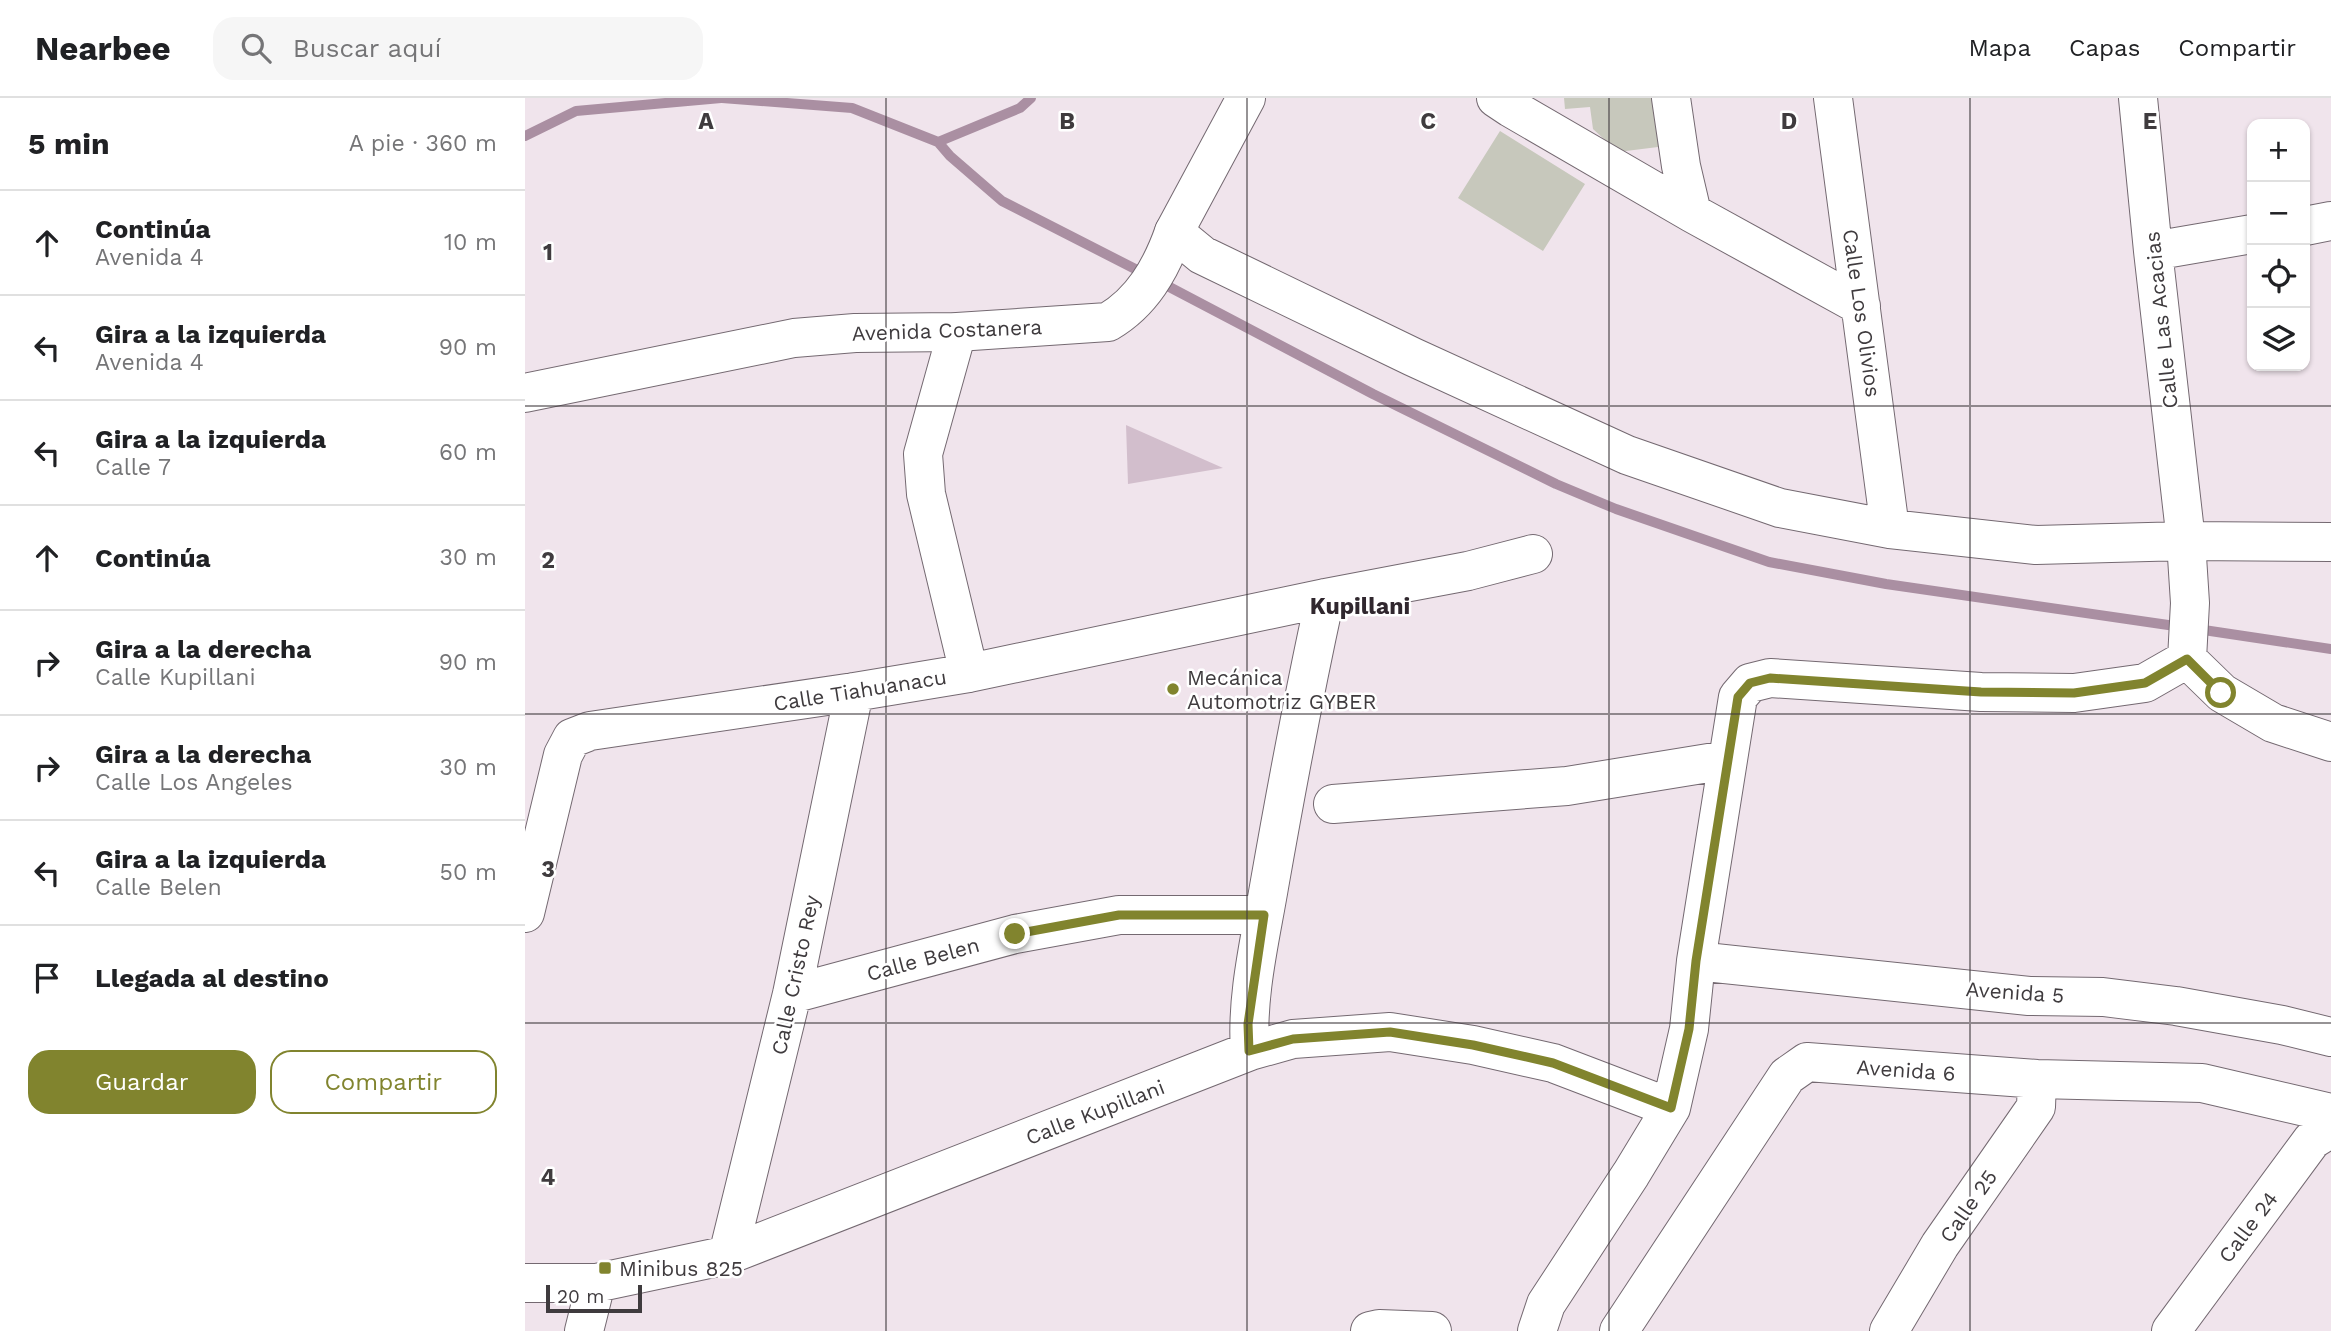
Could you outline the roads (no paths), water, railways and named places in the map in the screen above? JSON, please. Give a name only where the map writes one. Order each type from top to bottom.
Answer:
[{"type":"street","name":"Avenida Costanera","points":[[525,393],[795,338],[855,333],[957,332],[1108,322],[1125,312],[1137,300],[1170,244],[1245,98]]},
{"type":"street","points":[[1671,98],[1681,166],[1692,213]]},
{"type":"street","name":"Calle Los Olivios","points":[[1833,98],[1890,529]]},
{"type":"street","name":"Calle Las Acacias","points":[[2138,98],[2186,541],[2188,634]]},
{"type":"street","points":[[1506,102],[1692,213],[1861,306]]},
{"type":"street","points":[[2310,225],[2331,221]]},
{"type":"street","points":[[2153,251],[2247,235]]},
{"type":"street","points":[[1170,244],[1202,255],[1413,357],[1627,455],[1780,508],[1890,529],[2036,545],[2186,541],[2331,542]]},
{"type":"street","points":[[957,332],[923,454],[926,494],[969,673]]},
{"type":"street","name":"Calle Tiahuanacu","points":[[525,913],[563,755],[572,738],[590,731],[969,673],[1325,598],[1468,571],[1533,554]]},
{"type":"street","points":[[1249,1051],[1248,1024],[1264,915],[1296,728],[1325,598]]},
{"type":"street","points":[[1537,1331],[1546,1304],[1671,1108],[1689,1029],[1696,961],[1738,697],[1750,683],[1770,678],[1981,692],[2074,693],[2145,683],[2188,634],[2221,693],[2273,723],[2331,742]]},
{"type":"street","name":"Calle Cristo Rey","points":[[728,1255],[792,994],[854,692]]},
{"type":"street","points":[[1333,804],[1567,786],[1727,760]]},
{"type":"street","name":"Calle Belen","points":[[792,994],[1015,934],[1119,915],[1264,915]]},
{"type":"street","name":"Avenida 5","points":[[1696,961],[2029,996],[2103,997],[2176,1006],[2282,1025],[2331,1037]]},
{"type":"street","name":"Calle Kupillani","points":[[525,1283],[596,1283],[728,1255],[1249,1051],[1293,1039],[1390,1032],[1473,1045],[1553,1063],[1671,1108]]},
{"type":"street","name":"Avenida 6","points":[[1619,1331],[1787,1076],[1807,1062],[2037,1079],[2202,1083],[2331,1113]]},
{"type":"street","name":"Calle 25","points":[[1889,1331],[1940,1245],[2036,1107],[2037,1079]]},
{"type":"street","name":"Calle 24","points":[[2171,1331],[2312,1140],[2331,1128]]},
{"type":"street","points":[[585,1331],[596,1283]]},
{"type":"street","points":[[1370,1331],[1432,1331]]},
{"type":"waterway","points":[[525,136],[576,111],[721,98]]},
{"type":"waterway","points":[[722,98],[852,108],[938,142],[950,156],[1002,201],[1145,274]]},
{"type":"waterway","points":[[938,142],[1020,108],[1031,98]]},
{"type":"waterway","points":[[1158,281],[1373,394],[1556,484],[1616,509],[1769,562],[1886,584],[2182,627]]},
{"type":"waterway","points":[[2197,629],[2331,649]]},
{"type":"place","name":"Mecánica Automotriz GYBER","points":[[1173,689]]},
{"type":"place","name":"Minibus 825","points":[[605,1268]]},
{"type":"district","name":"Kupillani","points":[[1360,606]]}]
